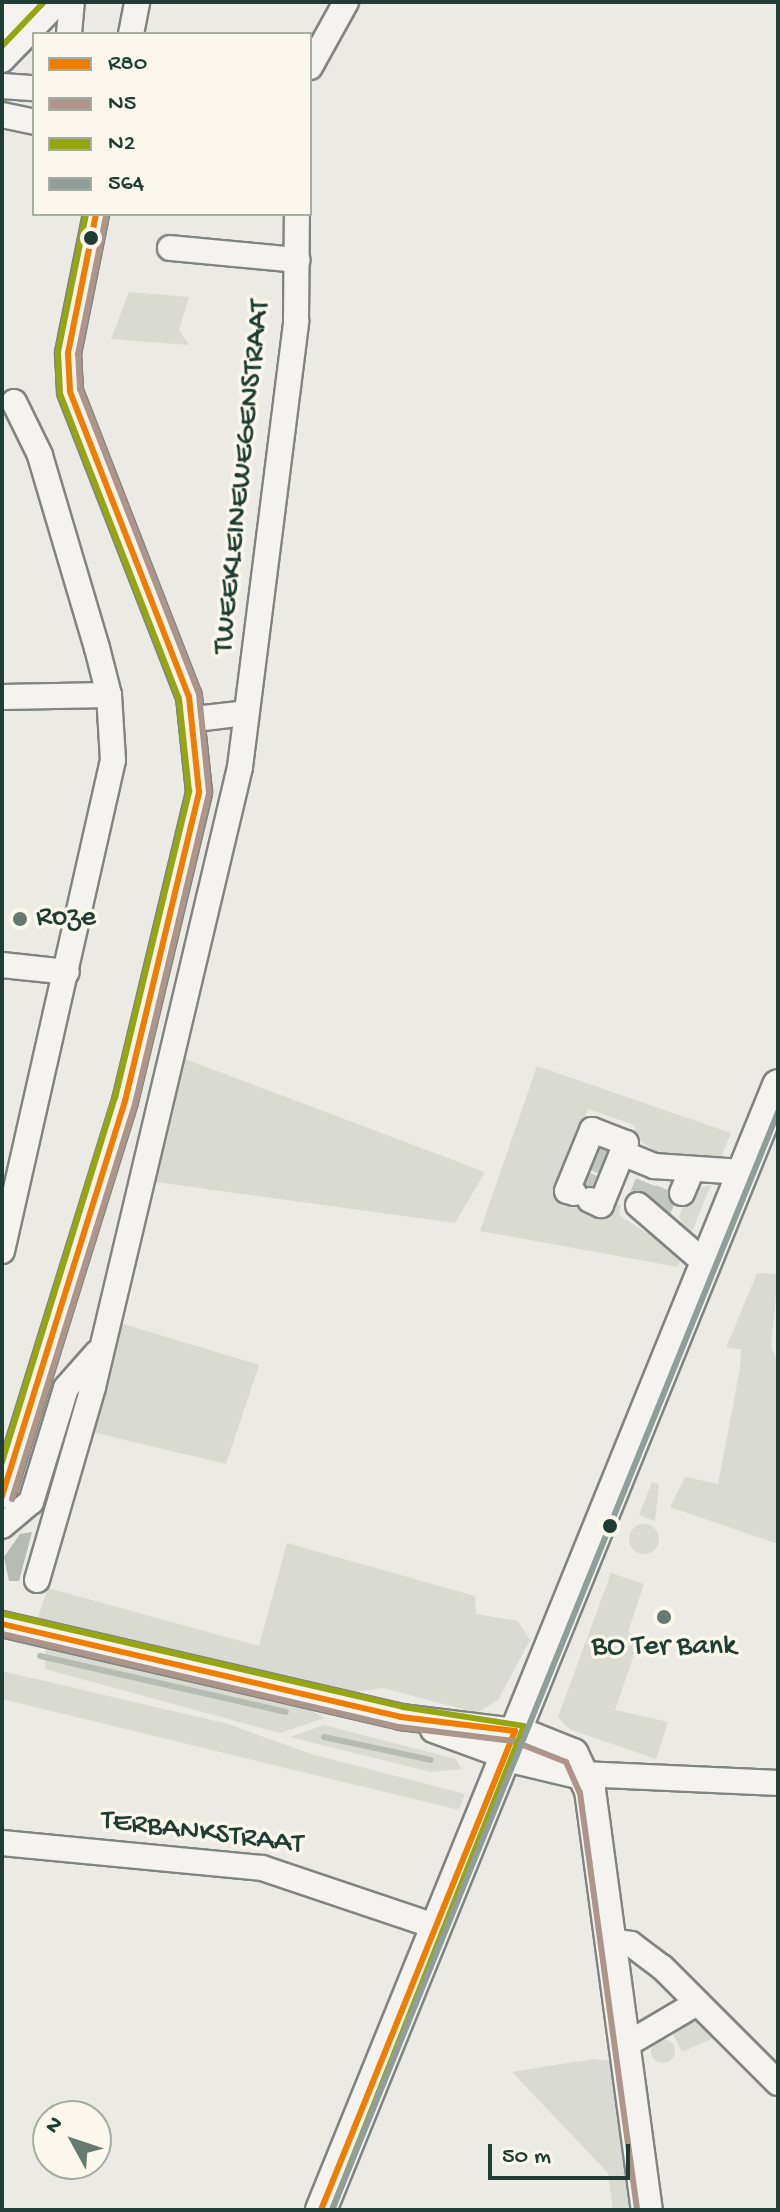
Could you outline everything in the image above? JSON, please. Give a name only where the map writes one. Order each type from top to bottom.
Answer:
[{"type":"main road","points":[[321,2210],[778,1085]]},
{"type":"main road","points":[[509,1743],[573,1754],[582,1774],[612,1941],[647,2210]]},
{"type":"street","points":[[2,14],[15,2]]},
{"type":"street","points":[[2,37],[40,2]]},
{"type":"street","points":[[2,60],[58,2]]},
{"type":"street","points":[[69,32],[72,2]]},
{"type":"street","points":[[131,32],[137,2]]},
{"type":"street","points":[[312,63],[346,2]]},
{"type":"street","points":[[2,86],[32,88]]},
{"type":"street","points":[[2,115],[32,122]]},
{"type":"street","points":[[2,1496],[125,1101],[183,871],[199,792],[195,719],[70,391],[68,353],[96,216]]},
{"type":"street","name":"TWEEKLEINEWEGENSTRAAT","points":[[37,1580],[213,886],[246,713],[277,491],[297,260],[297,216]]},
{"type":"street","points":[[170,248],[297,260]]},
{"type":"street","points":[[2,1251],[112,782],[109,695],[40,455],[14,402]]},
{"type":"street","points":[[2,697],[109,695]]},
{"type":"street","points":[[195,719],[246,713]]},
{"type":"street","points":[[2,965],[67,972]]},
{"type":"street","points":[[593,1174],[669,1177],[742,1172]]},
{"type":"street","points":[[655,1217],[704,1262]]},
{"type":"street","name":"TWEEKLEINEWEGENSTRAAT","points":[[2,1526],[31,1502],[66,1388],[97,1353]]},
{"type":"street","points":[[2,1624],[509,1743]]},
{"type":"street","points":[[582,1774],[778,1783]]},
{"type":"street","name":"TERBANKSTRAAT","points":[[2,1843],[262,1868],[434,1926]]},
{"type":"street","points":[[612,1941],[631,1944],[697,2003],[778,2083]]},
{"type":"street","points":[[624,2046],[697,2003]]},
{"type":"shaded area","points":[[129,292],[189,297],[179,330],[189,345],[111,339]]},
{"type":"shaded area","points":[[185,1059],[485,1172],[455,1223],[156,1182]]},
{"type":"shaded area","points":[[537,1066],[731,1133],[721,1157],[661,1156],[638,1139],[634,1125],[588,1109],[557,1190],[621,1205],[619,1215],[682,1256],[678,1267],[480,1231]]},
{"type":"shaded area","points":[[711,1185],[689,1234],[679,1217],[689,1190]]},
{"type":"shaded area","points":[[757,1273],[778,1274],[771,1347],[778,1361],[778,1544],[670,1507],[685,1477],[718,1484],[740,1368],[741,1349],[726,1348]]},
{"type":"shaded area","points":[[120,1323],[259,1365],[226,1464],[92,1432]]},
{"type":"shaded area","points":[[652,1482],[659,1485],[655,1521],[639,1515]]},
{"type":"shaded area","points":[[644,1524],[655,1528],[659,1539],[655,1550],[644,1554],[633,1550],[629,1539],[633,1528]]},
{"type":"shaded area","points":[[32,1532],[19,1581],[9,1581],[4,1557],[20,1534]]},
{"type":"shaded area","points":[[287,1543],[475,1596],[476,1614],[518,1621],[530,1640],[498,1700],[477,1713],[383,1688],[344,1693],[36,1623],[48,1588],[259,1646]]},
{"type":"shaded area","points":[[611,1573],[644,1584],[628,1632],[640,1637],[615,1710],[668,1722],[656,1759],[569,1729],[558,1717]]},
{"type":"shaded area","points":[[45,1648],[301,1705],[325,1718],[280,1733],[45,1669]]},
{"type":"shaded area","points":[[2,1671],[228,1724],[311,1754],[465,1794],[459,1810],[2,1699]]},
{"type":"shaded area","points":[[324,1725],[456,1759],[462,1769],[431,1772],[290,1737]]},
{"type":"shaded area","points":[[696,2021],[716,2037],[682,2052],[673,2034]]},
{"type":"shaded area","points":[[663,2039],[671,2043],[675,2051],[671,2059],[663,2063],[655,2059],[651,2051],[655,2043]]},
{"type":"shaded area","points":[[593,2059],[612,2061],[629,2210],[613,2210],[608,2173],[512,2072]]},
{"type":"waterway","points":[[40,1656],[286,1712]]},
{"type":"waterway","points":[[324,1737],[431,1760]]},
{"type":"tunnel","points":[[589,1156],[604,1163]]},
{"type":"tunnel","points":[[638,1205],[648,1180]]},
{"type":"tunnel","points":[[579,1181],[594,1188]]},
{"type":"tunnel","points":[[658,1212],[668,1188]]},
{"type":"transit line","name":"N2","points":[[2,46],[44,2]]},
{"type":"transit line","name":"N2","points":[[2,1462],[115,1098],[189,791],[179,699],[60,393],[58,352],[86,216]]},
{"type":"transit line","name":"R80","points":[[2,1496],[125,1101],[199,792],[189,697],[70,391],[68,353],[96,216]]},
{"type":"transit line","name":"N5","points":[[12,1499],[135,1104],[209,793],[199,694],[80,389],[78,354],[106,216]]},
{"type":"transit line","name":"564","points":[[332,2210],[778,1112]]},
{"type":"transit line","name":"N2","points":[[4,1614],[403,1707],[524,1726],[332,2210]]},
{"type":"transit line","name":"R80","points":[[2,1624],[401,1717],[515,1731]]},
{"type":"transit line","name":"N5","points":[[2,1634],[399,1727],[513,1741],[566,1762],[580,1793],[637,2210]]},
{"type":"transit line","name":"R80","points":[[321,2210],[515,1731]]},
{"type":"place","name":"Roze","points":[[20,919]]},
{"type":"place","name":"BO Ter Bank","points":[[664,1617]]}]
